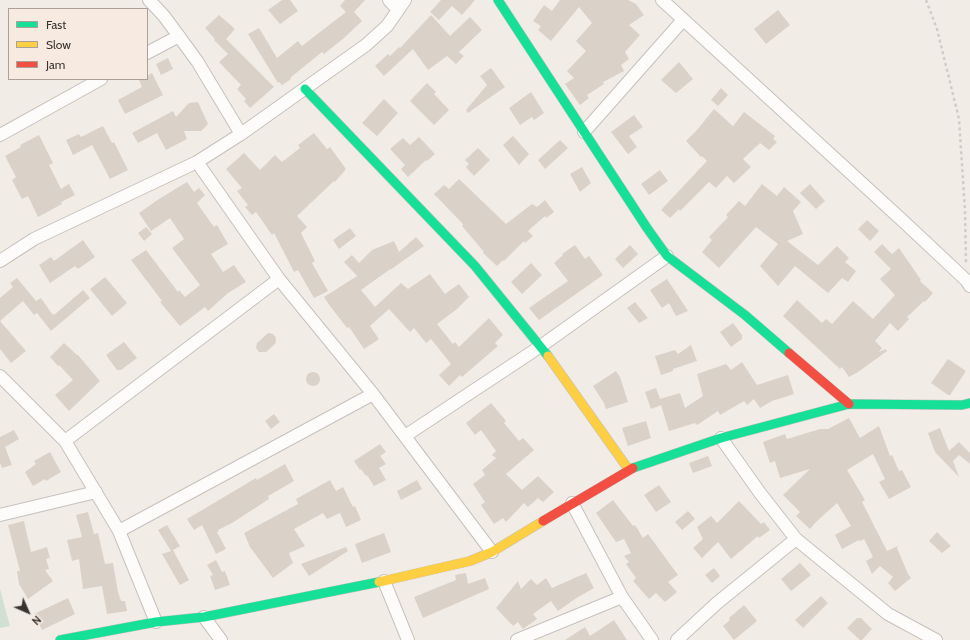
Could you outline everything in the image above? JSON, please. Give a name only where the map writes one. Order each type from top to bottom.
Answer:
[{"type":"street","points":[[149,0],[164,16],[197,61],[240,134]]},
{"type":"street","points":[[0,261],[34,239],[197,162],[240,134],[366,45],[387,26],[402,5],[389,0]]},
{"type":"street","points":[[498,0],[647,228],[667,256],[745,314],[849,404]]},
{"type":"street","points":[[662,0],[903,221],[968,283]]},
{"type":"street","points":[[584,132],[683,20]]},
{"type":"street","points":[[148,53],[179,36]]},
{"type":"street","points":[[0,134],[99,80]]},
{"type":"street","points":[[305,89],[475,266],[541,346],[629,470]]},
{"type":"street","points":[[197,162],[280,279],[373,394],[492,552]]},
{"type":"street","points":[[405,436],[541,346],[667,256]]},
{"type":"street","points":[[65,441],[280,279]]},
{"type":"street","points":[[0,376],[65,441],[119,531],[156,622]]},
{"type":"street","points":[[119,531],[373,394]]},
{"type":"street","points":[[60,640],[156,622],[204,617],[384,581],[466,562],[492,552],[629,470],[721,438],[849,404],[970,403]]},
{"type":"street","points":[[721,438],[760,493],[796,539],[888,614],[936,640]]},
{"type":"street","points":[[0,515],[96,492]]},
{"type":"street","points":[[572,503],[622,597],[652,640]]},
{"type":"street","points":[[677,640],[717,603],[796,539]]},
{"type":"street","points":[[384,581],[408,640]]},
{"type":"street","points":[[517,640],[622,597]]},
{"type":"street","points":[[204,617],[221,640]]},
{"type":"path","points":[[926,0],[937,28],[958,120],[965,210],[968,283]]},
{"type":"green space","points":[[0,589],[10,626],[0,628]]},
{"type":"building","points":[[282,0],[290,0],[298,11],[280,24],[268,10]]},
{"type":"building","points":[[345,0],[365,0],[354,12],[362,21],[344,38],[324,54],[322,52],[290,78],[291,79],[282,85],[279,82],[278,83],[248,34],[259,28],[277,58],[298,41],[302,46],[346,12],[340,6]]},
{"type":"building","points":[[441,0],[475,0],[462,15],[452,6],[439,20],[430,12]]},
{"type":"building","points":[[560,0],[628,0],[636,4],[644,15],[629,25],[640,35],[625,52],[629,59],[621,65],[624,71],[603,82],[604,84],[587,95],[589,98],[580,105],[565,84],[574,78],[567,71],[586,51],[576,41],[592,23],[579,7],[551,41],[538,30],[541,26],[533,21],[544,5],[552,11]]},
{"type":"building","points":[[778,10],[790,25],[766,44],[754,29]]},
{"type":"building","points":[[219,15],[235,29],[226,39],[274,87],[250,108],[244,101],[246,99],[237,89],[241,85],[219,62],[228,54],[214,40],[215,39],[205,28]]},
{"type":"building","points":[[431,15],[450,36],[470,17],[482,30],[459,52],[464,56],[456,64],[447,56],[428,70],[413,49],[384,76],[375,66],[388,54],[390,56],[399,47],[400,48]]},
{"type":"building","points":[[168,58],[173,69],[161,75],[156,64]]},
{"type":"building","points":[[679,62],[693,79],[676,93],[661,80]]},
{"type":"building","points":[[491,68],[505,87],[468,113],[466,110],[487,85],[480,76]]},
{"type":"building","points":[[152,73],[163,95],[125,114],[118,100],[142,87],[139,80],[148,80],[148,75]]},
{"type":"building","points":[[427,83],[436,92],[434,94],[449,110],[434,125],[410,101]]},
{"type":"building","points":[[721,88],[728,95],[718,106],[711,100]]},
{"type":"building","points":[[531,92],[544,113],[534,120],[532,117],[520,125],[509,108]]},
{"type":"building","points":[[384,99],[398,113],[377,136],[362,123]]},
{"type":"building","points":[[198,102],[208,124],[201,131],[184,131],[187,139],[166,150],[157,133],[138,143],[132,133],[173,111],[176,117],[189,103]]},
{"type":"building","points":[[714,109],[733,126],[744,112],[775,136],[773,139],[777,142],[769,150],[760,143],[743,159],[751,167],[734,183],[727,176],[716,188],[709,182],[680,211],[679,209],[670,218],[661,210],[707,161],[702,156],[701,157],[686,141]]},
{"type":"building","points":[[634,115],[643,127],[629,136],[637,147],[628,154],[611,132]]},
{"type":"building","points":[[103,126],[112,143],[114,142],[128,170],[110,179],[92,145],[73,155],[66,140],[79,134],[81,137]]},
{"type":"building","points":[[314,133],[327,149],[330,147],[346,169],[335,182],[334,181],[297,216],[307,227],[301,233],[315,261],[312,263],[328,291],[314,298],[298,270],[294,272],[274,233],[272,235],[256,212],[252,215],[245,207],[248,205],[237,191],[242,188],[226,169],[244,153],[260,170],[275,155],[282,162],[300,148],[298,145]]},
{"type":"building","points":[[39,135],[53,163],[49,165],[61,189],[69,184],[75,195],[38,217],[28,196],[22,199],[12,180],[16,177],[5,156],[21,147],[20,145]]},
{"type":"building","points":[[513,136],[529,154],[519,165],[503,145]]},
{"type":"building","points":[[419,137],[435,154],[427,161],[426,160],[408,177],[401,169],[405,165],[390,149],[403,138],[410,145]]},
{"type":"building","points":[[560,140],[568,148],[545,169],[538,160]]},
{"type":"building","points":[[478,148],[490,160],[474,176],[466,167],[469,164],[465,160]]},
{"type":"building","points":[[582,167],[591,183],[580,192],[570,174]]},
{"type":"building","points":[[660,170],[668,181],[649,195],[641,184]]},
{"type":"building","points":[[459,179],[506,224],[532,204],[537,207],[545,200],[554,212],[546,218],[545,216],[528,231],[533,236],[525,243],[524,241],[497,266],[483,253],[484,252],[462,226],[463,224],[434,194],[444,185],[449,189]]},
{"type":"building","points":[[187,182],[194,192],[199,188],[205,195],[197,203],[214,227],[217,225],[228,244],[211,254],[223,272],[234,265],[246,282],[228,293],[208,311],[205,307],[180,326],[160,302],[162,301],[131,260],[146,250],[178,292],[179,290],[185,297],[200,285],[172,248],[184,239],[170,218],[151,231],[139,213]]},
{"type":"building","points":[[762,184],[777,196],[784,187],[801,202],[793,211],[803,234],[787,241],[818,265],[837,246],[849,258],[845,262],[856,271],[848,282],[842,278],[828,293],[795,266],[778,286],[760,266],[778,244],[756,227],[719,268],[702,252],[712,240],[709,237],[728,217],[726,215],[739,201],[745,206]]},
{"type":"building","points":[[810,184],[825,201],[816,209],[800,193]]},
{"type":"building","points":[[867,220],[879,231],[870,241],[858,229]]},
{"type":"building","points":[[146,227],[152,234],[144,241],[138,233]]},
{"type":"building","points":[[350,228],[356,236],[339,249],[333,240]]},
{"type":"building","points":[[416,237],[424,246],[390,270],[387,268],[389,270],[361,290],[375,307],[401,283],[408,289],[430,274],[445,294],[459,284],[469,297],[457,309],[437,324],[453,344],[455,342],[459,347],[489,318],[503,335],[495,343],[498,346],[462,377],[460,375],[449,386],[439,375],[451,364],[431,339],[426,343],[414,328],[410,332],[389,309],[370,326],[379,339],[364,349],[349,327],[347,328],[324,297],[357,276],[344,262],[352,255],[359,263],[372,250],[394,241],[399,252]]},
{"type":"building","points":[[83,240],[95,257],[78,269],[75,266],[50,283],[39,265],[51,257],[54,261]]},
{"type":"building","points":[[882,244],[892,254],[899,248],[921,280],[920,281],[933,293],[907,317],[909,319],[898,331],[890,323],[875,341],[882,348],[879,352],[886,349],[887,351],[849,377],[842,367],[840,369],[783,316],[797,300],[822,323],[826,319],[832,324],[853,301],[873,319],[895,295],[880,279],[891,269],[874,252]]},
{"type":"building","points":[[575,245],[585,259],[589,256],[603,275],[539,320],[529,308],[568,281],[554,263],[563,255],[562,254]]},
{"type":"building","points":[[630,245],[638,254],[623,268],[615,259]]},
{"type":"building","points":[[531,263],[542,275],[522,294],[511,282]]},
{"type":"building","points":[[105,277],[127,303],[112,316],[90,289]]},
{"type":"building","points":[[17,278],[36,301],[41,298],[54,315],[83,290],[90,298],[51,331],[37,313],[34,315],[23,301],[0,321],[0,298],[13,287],[10,283]]},
{"type":"building","points":[[667,279],[688,311],[676,316],[669,303],[662,308],[650,290]]},
{"type":"building","points":[[635,302],[648,318],[639,323],[627,308]]},
{"type":"building","points":[[0,321],[26,351],[11,363],[0,349]]},
{"type":"building","points":[[733,323],[742,335],[742,339],[731,347],[720,332]]},
{"type":"building","points":[[268,333],[275,336],[275,344],[266,352],[259,352],[256,348],[257,343]]},
{"type":"building","points":[[124,342],[137,358],[121,370],[117,370],[106,355]]},
{"type":"building","points":[[64,343],[78,355],[100,381],[69,411],[55,395],[73,380],[50,357]]},
{"type":"building","points":[[691,345],[697,361],[673,369],[673,371],[661,375],[655,356],[675,350],[678,354]]},
{"type":"building","points":[[948,359],[966,371],[950,395],[931,383]]},
{"type":"building","points":[[742,362],[757,385],[788,375],[794,394],[772,401],[760,408],[754,399],[747,405],[744,401],[720,415],[718,411],[697,425],[695,423],[669,431],[661,405],[651,409],[645,392],[656,388],[660,399],[680,393],[685,408],[703,396],[697,374],[726,364],[731,370]]},
{"type":"building","points":[[616,371],[620,377],[628,402],[606,409],[604,403],[593,386]]},
{"type":"building","points":[[313,372],[318,374],[320,379],[318,384],[313,386],[308,384],[306,379],[308,374]]},
{"type":"building","points":[[491,403],[506,421],[504,423],[519,441],[523,438],[534,450],[506,474],[522,490],[538,476],[554,492],[543,502],[538,498],[528,507],[524,503],[506,522],[503,518],[494,524],[481,505],[485,502],[473,484],[485,475],[482,470],[496,458],[492,455],[496,451],[481,430],[475,435],[466,423]]},
{"type":"building","points":[[274,414],[280,422],[271,429],[265,421]]},
{"type":"building","points":[[849,418],[860,438],[879,426],[890,456],[892,455],[899,471],[902,470],[911,487],[889,499],[879,482],[885,479],[873,454],[847,470],[865,500],[862,502],[887,551],[898,546],[897,548],[911,578],[895,591],[888,583],[893,577],[880,566],[872,574],[866,561],[873,557],[864,539],[842,549],[835,535],[851,526],[837,503],[810,529],[796,516],[800,512],[783,495],[810,469],[780,478],[775,461],[770,463],[763,442],[785,434],[787,439],[820,429],[828,429]]},
{"type":"building","points":[[646,421],[651,438],[628,446],[622,428]]},
{"type":"building","points":[[940,428],[949,451],[959,442],[970,453],[970,464],[959,455],[953,461],[959,477],[935,452],[928,433]]},
{"type":"building","points":[[14,430],[19,439],[5,447],[12,465],[2,468],[0,463],[0,437]]},
{"type":"building","points":[[380,444],[386,452],[380,456],[386,464],[379,468],[386,480],[374,486],[367,475],[366,476],[361,469],[360,470],[354,461]]},
{"type":"building","points":[[50,452],[61,472],[46,481],[45,479],[33,486],[25,472],[36,464],[34,461]]},
{"type":"building","points":[[708,456],[712,466],[693,473],[689,463]]},
{"type":"building","points":[[285,464],[294,481],[268,496],[269,499],[232,523],[218,530],[219,531],[217,532],[226,549],[216,554],[202,525],[194,530],[187,519],[256,478],[257,480]]},
{"type":"building","points":[[330,480],[336,491],[343,487],[353,507],[355,506],[361,520],[346,527],[340,513],[327,519],[323,513],[294,529],[305,546],[289,553],[293,563],[273,578],[250,547],[244,533],[298,504],[296,499]]},
{"type":"building","points":[[417,480],[422,489],[401,500],[397,491]]},
{"type":"building","points":[[659,485],[671,502],[656,512],[644,495]]},
{"type":"building","points":[[613,500],[633,526],[635,525],[643,538],[648,534],[678,575],[668,582],[677,592],[665,602],[656,593],[649,599],[633,581],[636,578],[626,564],[629,562],[624,556],[631,553],[624,539],[616,542],[596,513]]},
{"type":"building","points":[[739,501],[761,524],[764,522],[770,530],[759,538],[758,536],[731,559],[718,542],[702,558],[693,548],[703,539],[697,527],[711,516],[717,523]]},
{"type":"building","points":[[688,511],[695,519],[682,530],[675,522]]},
{"type":"building","points":[[88,512],[94,534],[98,533],[105,564],[113,563],[118,592],[121,601],[125,601],[127,611],[107,614],[102,586],[83,589],[79,559],[72,561],[67,540],[82,537],[76,515]]},
{"type":"building","points":[[24,521],[31,552],[47,547],[50,558],[46,559],[49,569],[45,570],[53,581],[28,599],[19,584],[17,571],[20,571],[8,525]]},
{"type":"building","points":[[167,525],[180,546],[173,550],[189,580],[180,585],[162,554],[171,551],[158,530]]},
{"type":"building","points":[[937,532],[951,546],[942,553],[929,541]]},
{"type":"building","points":[[384,533],[391,552],[362,563],[355,544]]},
{"type":"building","points":[[346,547],[348,551],[309,576],[301,564]]},
{"type":"building","points":[[216,560],[222,572],[225,571],[230,585],[215,590],[210,576],[213,575],[207,565]]},
{"type":"building","points":[[800,563],[811,575],[791,591],[781,579]]},
{"type":"building","points":[[714,568],[720,576],[712,583],[705,575]]},
{"type":"building","points":[[466,573],[468,584],[485,578],[489,589],[423,618],[414,597],[456,580],[455,575]]},
{"type":"building","points":[[586,573],[594,588],[558,611],[551,601],[533,614],[537,619],[523,629],[518,622],[513,626],[496,608],[518,581],[521,589],[531,579],[537,585],[546,578],[552,588]]},
{"type":"building","points":[[821,596],[828,603],[803,628],[795,620]]},
{"type":"building","points":[[68,598],[75,614],[42,630],[34,614]]},
{"type":"building","points":[[744,605],[757,621],[734,640],[723,626],[730,620],[729,618]]},
{"type":"building","points":[[857,618],[861,618],[872,629],[862,640],[860,640],[847,628]]},
{"type":"building","points":[[614,620],[627,640],[565,640],[585,627],[590,636]]},
{"type":"traffic: fast","points":[[498,0],[647,228],[667,256],[745,315],[789,353]]},
{"type":"traffic: fast","points":[[305,89],[475,266],[548,356]]},
{"type":"traffic: fast","points":[[633,468],[721,438],[849,404],[962,405],[970,403]]},
{"type":"traffic: fast","points":[[60,640],[156,622],[204,617],[379,582]]},
{"type":"traffic: slow","points":[[548,356],[629,470]]},
{"type":"traffic: slow","points":[[379,582],[470,561],[492,552],[543,521]]},
{"type":"traffic: jam","points":[[789,353],[849,404]]},
{"type":"traffic: jam","points":[[543,521],[633,468]]}]
